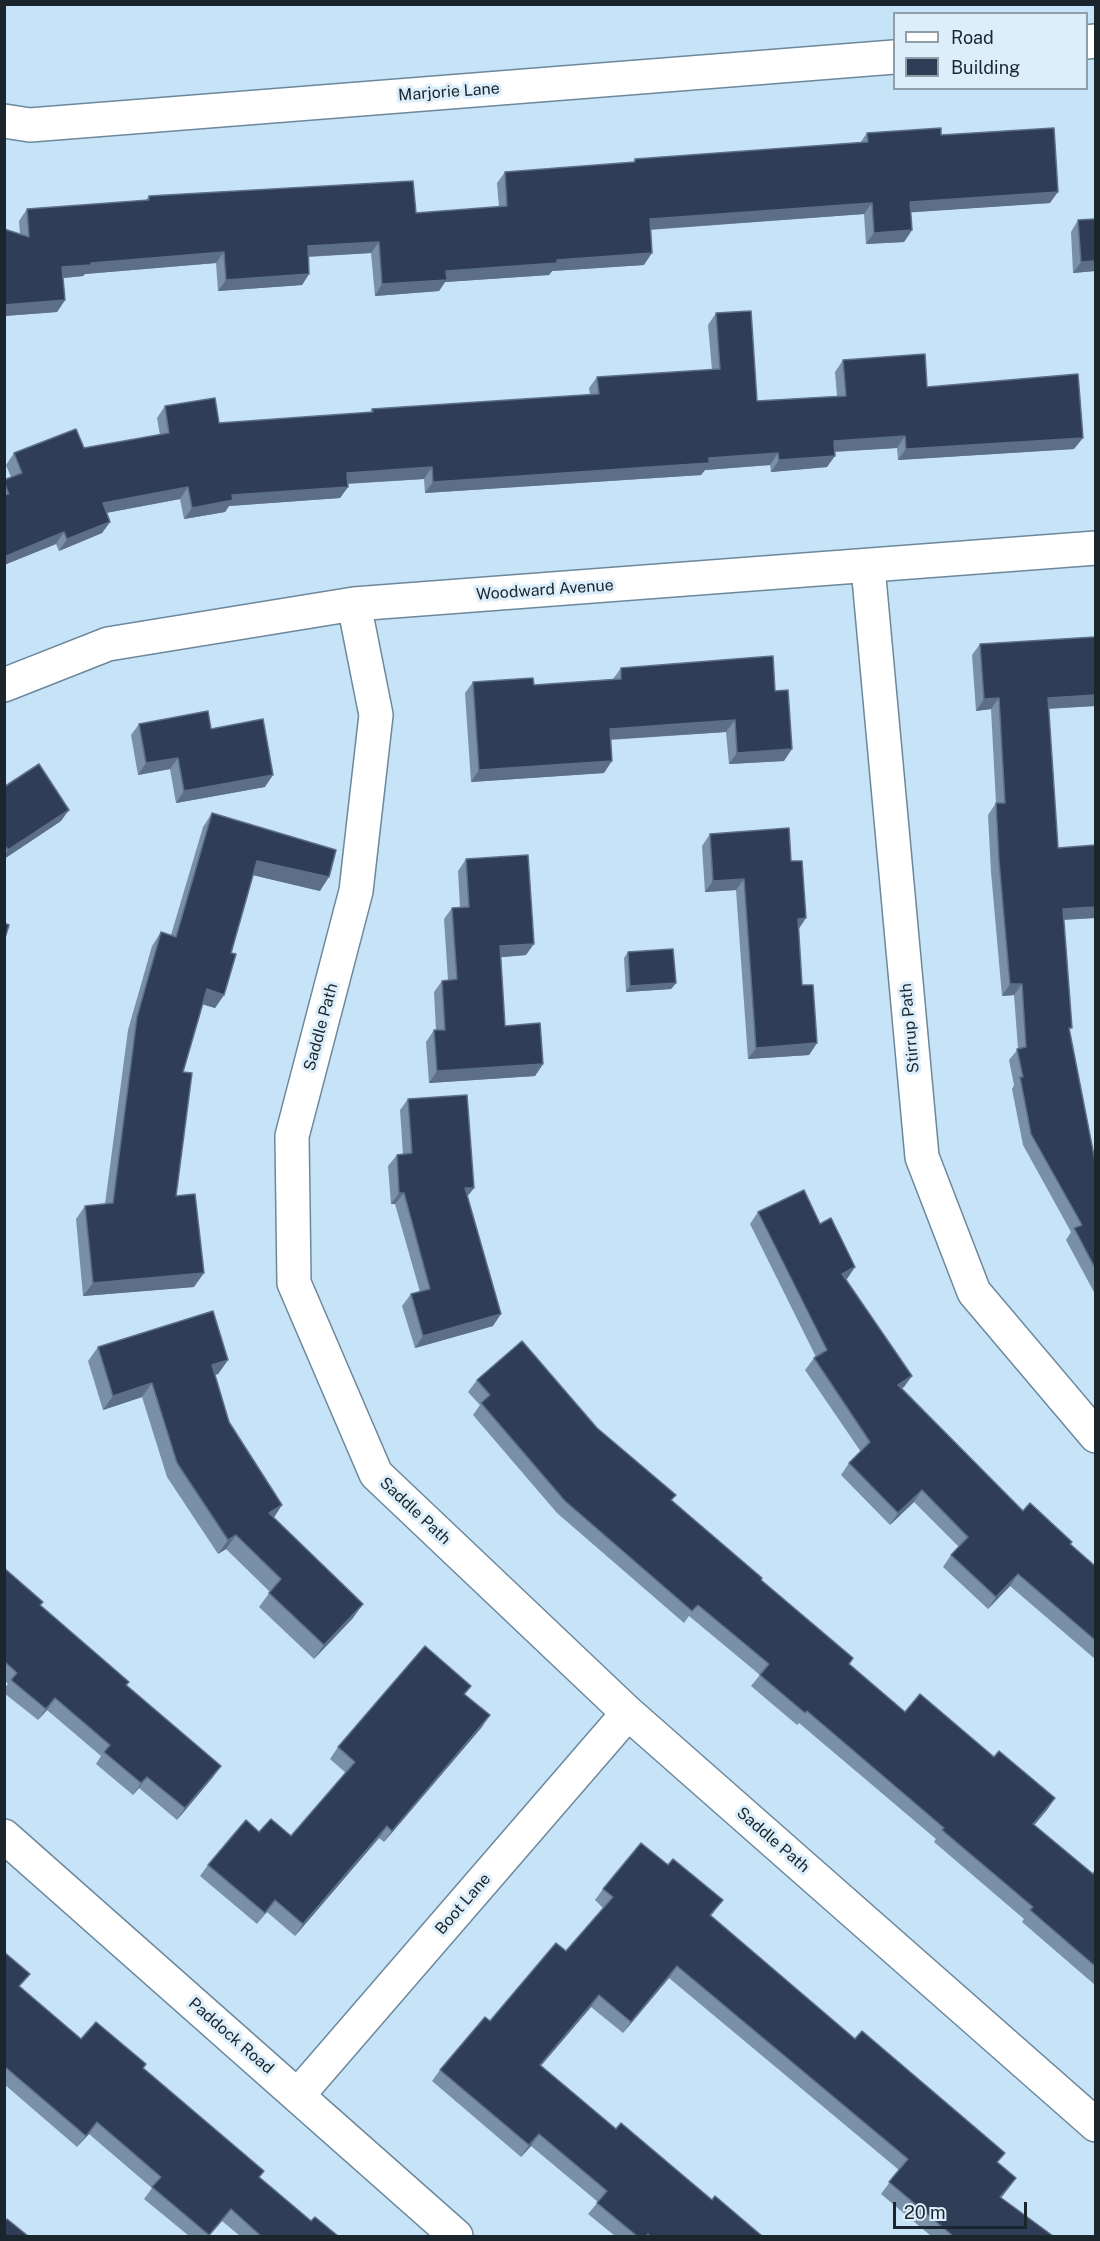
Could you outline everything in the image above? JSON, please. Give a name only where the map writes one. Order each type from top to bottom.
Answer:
[{"type":"street","name":"Marjorie Lane","points":[[4,120],[30,125],[893,57]]},
{"type":"street","name":"Woodward Avenue","points":[[4,685],[108,644],[354,604],[868,567],[1095,548]]},
{"type":"street","name":"Stirrup Path","points":[[868,567],[922,1157],[974,1292],[1095,1436]]},
{"type":"street","name":"Saddle Path","points":[[354,604],[376,715],[356,891],[292,1136],[294,1283],[376,1474],[628,1713],[1095,2125]]},
{"type":"street","name":"Boot Lane","points":[[298,2095],[628,1713]]},
{"type":"street","name":"Paddock Road","points":[[4,1836],[456,2236]]},
{"type":"building","points":[[941,128],[941,135],[1054,128],[1058,192],[910,202],[912,230],[874,233],[872,203],[650,219],[652,253],[446,271],[447,280],[382,284],[379,242],[308,246],[309,274],[226,280],[224,252],[91,263],[91,265],[62,267],[65,300],[4,305],[4,229],[29,237],[27,209],[149,200],[149,196],[413,181],[416,213],[507,206],[505,172],[635,162],[635,159],[868,142],[867,133]]},
{"type":"building","points":[[1095,219],[1095,261],[1081,262],[1078,220]]},
{"type":"building","points":[[751,311],[757,401],[846,396],[843,360],[925,354],[927,387],[1078,374],[1083,438],[906,449],[905,436],[834,441],[835,456],[779,460],[778,453],[709,458],[709,463],[433,482],[432,467],[347,473],[348,487],[232,495],[233,500],[192,508],[188,487],[103,503],[110,522],[67,539],[64,532],[4,557],[4,495],[9,494],[4,480],[22,473],[14,453],[76,429],[84,448],[169,433],[165,406],[215,398],[219,423],[373,412],[372,409],[599,394],[597,377],[720,369],[716,313]]},
{"type":"building","points":[[1095,637],[1095,695],[1048,698],[1058,848],[1095,845],[1095,907],[1063,909],[1072,1028],[1069,1028],[1095,1161],[1095,1268],[1074,1228],[1082,1225],[1031,1134],[1020,1077],[1023,1077],[1017,1049],[1026,1047],[1022,984],[1010,984],[999,861],[996,803],[1005,803],[999,698],[984,699],[980,644]]},
{"type":"building","points":[[773,656],[775,691],[788,690],[792,749],[737,753],[735,720],[610,729],[612,761],[479,770],[473,682],[533,678],[534,685],[621,679],[621,668]]},
{"type":"building","points":[[208,711],[211,729],[263,719],[273,775],[184,791],[178,758],[146,763],[139,724]]},
{"type":"building","points":[[39,764],[69,810],[8,850],[4,844],[4,787]]},
{"type":"building","points":[[212,813],[336,850],[329,877],[257,861],[231,953],[236,954],[224,995],[207,989],[183,1072],[192,1073],[176,1196],[195,1194],[204,1273],[93,1283],[85,1206],[113,1203],[137,1017],[161,932],[176,937]]},
{"type":"building","points":[[789,828],[791,861],[802,861],[806,918],[798,919],[802,985],[813,985],[817,1043],[756,1048],[744,879],[713,881],[710,834]]},
{"type":"building","points":[[528,855],[534,944],[500,946],[505,1026],[540,1023],[543,1064],[437,1071],[434,1030],[445,1030],[442,981],[457,979],[452,908],[469,907],[466,859]]},
{"type":"building","points":[[4,923],[9,925],[4,941]]},
{"type":"building","points":[[673,949],[676,983],[630,986],[628,952]]},
{"type":"building","points":[[467,1095],[474,1188],[465,1188],[501,1314],[423,1336],[411,1294],[430,1289],[404,1193],[399,1193],[397,1155],[412,1153],[408,1099]]},
{"type":"building","points":[[804,1190],[820,1224],[831,1218],[855,1267],[842,1274],[912,1376],[898,1385],[1023,1511],[1030,1503],[1095,1566],[1095,1640],[1018,1574],[996,1597],[951,1555],[968,1537],[922,1490],[898,1513],[849,1463],[870,1442],[814,1358],[827,1350],[758,1212]]},
{"type":"building","points":[[213,1311],[228,1360],[212,1365],[229,1422],[282,1505],[269,1513],[363,1604],[324,1645],[269,1593],[281,1579],[236,1535],[228,1540],[177,1463],[152,1383],[113,1396],[98,1347]]},
{"type":"building","points":[[522,1341],[597,1428],[676,1495],[671,1500],[853,1658],[849,1664],[905,1712],[920,1694],[994,1757],[999,1751],[1055,1798],[1033,1824],[1093,1874],[1095,1871],[1095,1966],[1030,1910],[1033,1907],[942,1830],[944,1828],[807,1711],[805,1713],[760,1675],[769,1664],[698,1605],[692,1611],[565,1501],[481,1403],[490,1395],[477,1380]]},
{"type":"building","points":[[4,1568],[43,1602],[40,1605],[129,1682],[126,1685],[221,1766],[185,1808],[147,1777],[141,1783],[104,1752],[110,1745],[55,1698],[46,1709],[11,1680],[17,1673],[4,1661]]},
{"type":"building","points":[[425,1646],[471,1686],[464,1694],[490,1715],[392,1831],[387,1826],[303,1924],[275,1900],[265,1913],[208,1865],[246,1820],[259,1832],[271,1819],[291,1836],[355,1762],[338,1747]]},
{"type":"building","points":[[641,1843],[668,1865],[673,1859],[723,1900],[710,1915],[855,2039],[862,2031],[1005,2153],[997,2162],[1016,2178],[1000,2197],[1053,2236],[953,2236],[889,2182],[908,2159],[677,1966],[631,2022],[599,1995],[540,2065],[616,2129],[621,2123],[712,2200],[715,2196],[762,2236],[650,2236],[648,2234],[637,2236],[597,2203],[607,2191],[539,2134],[529,2145],[440,2070],[485,2017],[490,2021],[556,1943],[566,1951],[613,1897],[603,1889]]},
{"type":"building","points":[[4,1952],[30,1974],[19,1986],[81,2039],[96,2022],[146,2064],[143,2068],[264,2171],[259,2177],[311,2221],[315,2217],[338,2236],[261,2236],[231,2209],[209,2235],[152,2187],[161,2177],[97,2122],[86,2136],[4,2066]]},
{"type":"building","points":[[7,2219],[28,2236],[4,2236],[4,2222]]}]
